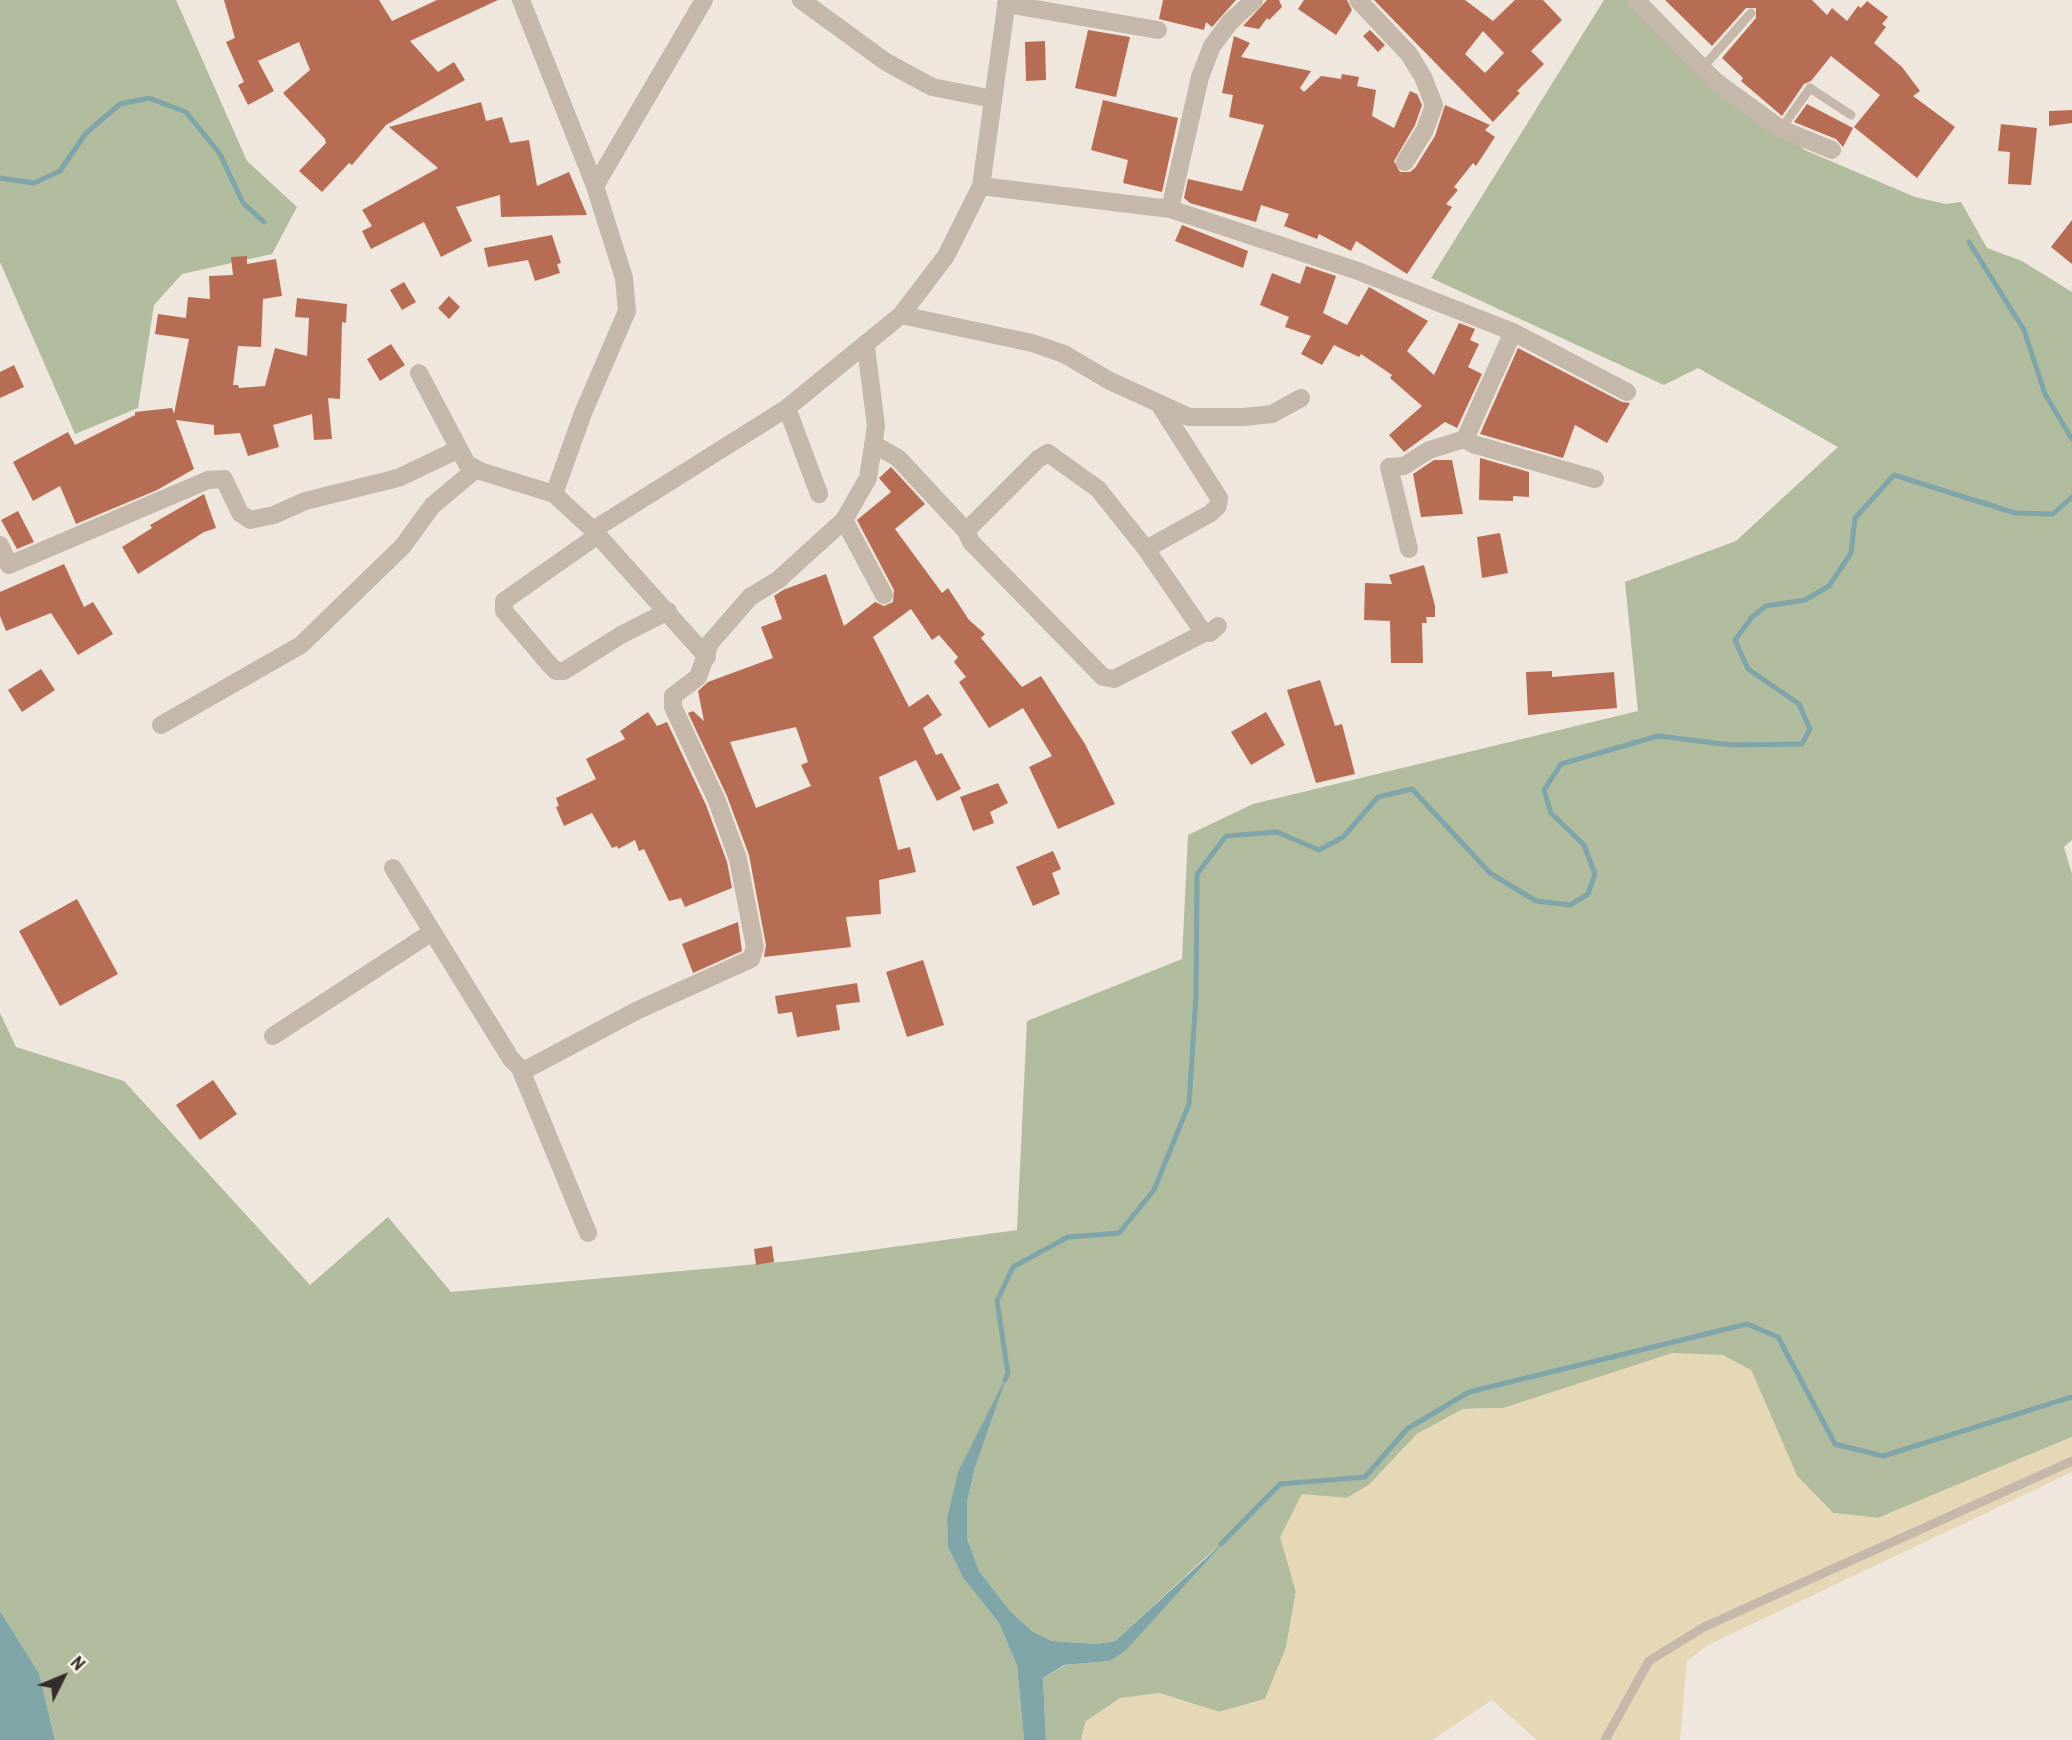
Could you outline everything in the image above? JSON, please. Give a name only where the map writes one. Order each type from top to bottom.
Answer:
[{"type":"street","points":[[521,0],[595,186],[624,278],[627,311],[583,412],[554,494]]},
{"type":"street","points":[[595,186],[704,0]]},
{"type":"street","points":[[801,0],[886,62],[932,87],[993,99]]},
{"type":"street","points":[[1171,209],[1200,77],[1212,46],[1230,22],[1254,0]]},
{"type":"street","points":[[1359,0],[1409,54],[1434,105],[1424,130],[1405,162]]},
{"type":"street","points":[[1636,0],[1715,81],[1781,129],[1832,150]]},
{"type":"street","points":[[668,611],[621,635],[564,671],[556,671],[504,611],[505,601],[595,532],[787,408],[901,315],[946,256],[981,186],[1007,2],[1158,30]]},
{"type":"street","points":[[981,186],[1171,209],[1358,271],[1513,332],[1627,392]]},
{"type":"street","points":[[901,315],[1032,343],[1064,354],[1110,381],[1189,417],[1272,414],[1301,398]]},
{"type":"street","points":[[1409,549],[1389,467],[1404,466],[1429,450],[1465,439],[1513,332]]},
{"type":"street","points":[[520,1068],[527,1069],[638,1010],[751,959],[755,947],[738,859],[717,801],[673,708],[673,696],[698,677],[710,643],[750,597],[803,560],[844,520],[868,478],[876,426],[866,346]]},
{"type":"street","points":[[419,373],[467,464],[554,494],[595,532],[707,657]]},
{"type":"street","points":[[1146,549],[1211,513],[1218,506],[1219,498],[1159,404]]},
{"type":"street","points":[[787,408],[819,494]]},
{"type":"street","points":[[1465,439],[1473,444],[1595,479]]},
{"type":"street","points":[[874,445],[898,458],[966,531],[971,542],[1103,677],[1110,680],[1211,630],[1098,489],[1048,453],[1038,459],[966,531]]},
{"type":"street","points":[[0,545],[9,565],[200,482],[224,479],[240,513],[250,520],[274,515],[305,501],[398,478],[459,449]]},
{"type":"street","points":[[161,725],[301,645],[403,545],[432,506],[476,469]]},
{"type":"street","points":[[844,520],[884,595]]},
{"type":"street","points":[[393,868],[511,1059],[520,1068],[588,1233]]},
{"type":"street","points":[[273,1036],[432,932]]},
{"type":"lane","points":[[1703,67],[1751,13]]},
{"type":"lane","points":[[1781,129],[1810,88],[1850,115]]},
{"type":"lane","points":[[1605,1740],[1649,1661],[1704,1628],[2072,1461]]},
{"type":"green space","points":[[0,0],[176,0],[247,161],[297,207],[272,254],[182,274],[154,305],[138,408],[75,434],[0,262]]},
{"type":"green space","points":[[1604,0],[1629,0],[1710,87],[1807,151],[1915,197],[1946,204],[1961,202],[1987,248],[2022,261],[2072,292],[2072,840],[2064,847],[2072,874],[2072,1437],[1878,1518],[1833,1513],[1797,1476],[1751,1370],[1581,1383],[1504,1408],[1463,1409],[1417,1434],[1369,1485],[1347,1498],[1302,1495],[1281,1537],[1296,1592],[1286,1648],[1265,1699],[1219,1712],[1159,1693],[1086,1721],[1081,1740],[1046,1740],[1043,1678],[1065,1665],[1110,1661],[1217,1547],[1115,1641],[1097,1644],[1052,1641],[1032,1631],[1011,1612],[979,1571],[967,1538],[967,1502],[975,1468],[1005,1381],[947,1519],[948,1547],[963,1578],[999,1623],[1017,1666],[1024,1740],[55,1740],[39,1673],[0,1611],[0,1013],[16,1047],[124,1081],[310,1285],[388,1217],[451,1292],[791,1261],[1017,1230],[1027,1021],[1182,959],[1188,835],[1253,804],[1638,711],[1625,582],[1736,541],[1838,447],[1698,368],[1664,385],[1431,278]]},
{"type":"sand","points":[[1672,1353],[1723,1355],[1751,1370],[1797,1476],[1833,1513],[1878,1518],[2072,1437],[2072,1472],[1708,1645],[1687,1661],[1680,1740],[1537,1740],[1492,1700],[1432,1740],[1081,1740],[1086,1721],[1120,1698],[1159,1693],[1219,1712],[1265,1699],[1286,1648],[1296,1592],[1280,1537],[1302,1494],[1347,1498],[1369,1485],[1417,1434],[1463,1409],[1504,1408]]},
{"type":"water","points":[[1008,1373],[975,1468],[967,1502],[967,1538],[979,1571],[1011,1612],[1032,1631],[1052,1641],[1097,1644],[1115,1641],[1226,1540],[1126,1650],[1110,1661],[1064,1665],[1043,1678],[1046,1740],[1024,1740],[1017,1666],[999,1623],[963,1578],[948,1547],[947,1519],[958,1472]]},
{"type":"water","points":[[0,1611],[39,1673],[55,1740],[0,1740]]},
{"type":"building","points":[[224,0],[379,0],[392,21],[437,0],[498,0],[410,41],[438,72],[454,62],[465,80],[386,125],[352,165],[349,163],[322,192],[299,171],[326,143],[325,139],[283,93],[310,70],[299,42],[258,61],[274,91],[248,105],[238,85],[244,82],[226,42],[235,38]]},
{"type":"building","points":[[1163,0],[1236,0],[1212,27],[1206,22],[1204,30],[1159,19]]},
{"type":"building","points":[[1267,0],[1279,0],[1282,7],[1269,20],[1267,18],[1259,29],[1243,26]]},
{"type":"building","points":[[1304,0],[1347,0],[1352,10],[1336,35],[1298,9]]},
{"type":"building","points":[[1374,0],[1465,0],[1493,21],[1515,0],[1543,0],[1562,20],[1531,51],[1544,64],[1517,91],[1520,93],[1493,122]],"holes":[[[1483,31],[1504,53],[1485,73],[1465,54]]]},
{"type":"building","points":[[1665,0],[1812,0],[1827,15],[1832,8],[1847,21],[1858,6],[1861,8],[1867,1],[1888,17],[1882,24],[1886,27],[1874,43],[1902,67],[1920,91],[1913,96],[1955,127],[1917,178],[1854,127],[1880,95],[1831,56],[1811,81],[1804,84],[1782,116],[1741,81],[1743,78],[1722,58],[1756,18],[1756,8],[1746,8],[1712,46]]},
{"type":"building","points":[[1088,30],[1130,37],[1116,97],[1075,88]]},
{"type":"building","points":[[1370,30],[1385,45],[1378,52],[1363,36]]},
{"type":"building","points":[[1234,36],[1250,43],[1241,57],[1311,71],[1300,88],[1304,92],[1321,76],[1341,79],[1342,74],[1359,77],[1357,86],[1376,90],[1372,116],[1394,128],[1410,91],[1417,94],[1422,105],[1415,125],[1394,161],[1400,172],[1410,172],[1415,168],[1435,136],[1445,105],[1490,125],[1485,130],[1495,137],[1476,166],[1473,163],[1454,187],[1458,190],[1446,204],[1452,207],[1407,274],[1356,241],[1351,251],[1319,234],[1317,239],[1284,226],[1289,214],[1261,205],[1256,222],[1190,203],[1184,198],[1188,179],[1242,191],[1264,125],[1229,117],[1233,95],[1222,93]]},
{"type":"building","points":[[1045,41],[1046,80],[1026,81],[1025,42]]},
{"type":"building","points":[[1103,100],[1178,118],[1162,192],[1123,183],[1128,160],[1091,150]]},
{"type":"building","points":[[481,102],[486,121],[502,117],[510,143],[529,140],[537,186],[569,172],[587,215],[501,217],[500,195],[456,207],[472,241],[441,257],[424,222],[371,249],[362,231],[372,226],[362,210],[438,168],[389,127]]},
{"type":"building","points":[[1807,104],[1853,128],[1843,147],[1836,139],[1794,122]]},
{"type":"building","points":[[2072,110],[2072,123],[2049,126],[2049,111]]},
{"type":"building","points":[[2001,124],[2037,128],[2031,185],[2008,184],[2010,152],[1998,151]]},
{"type":"building","points":[[2072,220],[2072,264],[2051,247]]},
{"type":"building","points":[[1182,225],[1248,251],[1243,268],[1175,241]]},
{"type":"building","points":[[552,235],[561,263],[557,264],[560,273],[535,281],[528,260],[488,267],[484,248]]},
{"type":"building","points":[[247,256],[247,264],[276,259],[282,296],[263,299],[261,347],[238,346],[233,385],[238,385],[239,388],[265,386],[275,348],[307,356],[309,318],[295,317],[297,298],[347,304],[346,323],[342,322],[340,399],[328,398],[332,439],[314,440],[312,414],[273,425],[279,447],[248,456],[240,433],[214,435],[214,425],[176,420],[194,469],[157,490],[76,524],[60,486],[33,501],[13,462],[68,432],[75,445],[135,415],[135,412],[172,408],[174,414],[189,339],[155,334],[158,314],[186,318],[188,297],[210,299],[209,276],[233,275],[231,257]]},
{"type":"building","points":[[1306,266],[1336,276],[1323,313],[1347,325],[1369,287],[1428,321],[1407,351],[1434,375],[1459,323],[1475,329],[1470,340],[1479,344],[1468,367],[1482,374],[1457,428],[1445,422],[1404,452],[1389,435],[1422,406],[1390,378],[1392,375],[1361,354],[1359,357],[1334,345],[1322,365],[1301,354],[1311,336],[1285,327],[1289,317],[1260,305],[1272,273],[1300,284]]},
{"type":"building","points":[[404,282],[416,302],[402,310],[390,290]]},
{"type":"building","points":[[449,296],[460,307],[449,319],[438,308]]},
{"type":"building","points":[[391,344],[405,365],[380,381],[367,359]]},
{"type":"building","points":[[1518,348],[1622,402],[1630,403],[1607,443],[1575,425],[1563,458],[1480,434]]},
{"type":"building","points":[[14,365],[24,387],[0,398],[0,372]]},
{"type":"building","points":[[1480,458],[1529,472],[1529,497],[1513,496],[1513,501],[1479,500]]},
{"type":"building","points":[[1434,460],[1452,460],[1463,514],[1421,517],[1413,474]]},
{"type":"building","points":[[891,467],[925,504],[895,529],[942,593],[948,588],[969,620],[985,634],[981,638],[1022,687],[1041,676],[1085,744],[1115,804],[1058,829],[1029,767],[1052,756],[1023,708],[989,728],[959,682],[966,677],[954,662],[958,657],[939,635],[932,640],[911,609],[873,637],[909,707],[928,694],[942,715],[923,728],[936,755],[942,753],[961,789],[937,801],[916,760],[879,777],[898,850],[910,847],[916,872],[879,880],[881,914],[846,917],[851,947],[764,957],[766,945],[749,855],[727,796],[688,713],[693,711],[704,721],[698,691],[708,682],[773,658],[761,627],[782,619],[774,596],[783,590],[826,574],[844,626],[875,602],[884,606],[893,602],[894,590],[857,520],[891,492],[879,478]],"holes":[[[796,727],[808,762],[801,765],[811,786],[756,808],[730,742]]]},
{"type":"building","points":[[204,494],[216,528],[204,532],[138,574],[122,547],[152,528],[150,525]]},
{"type":"building","points":[[18,511],[34,542],[17,549],[1,520]]},
{"type":"building","points":[[1500,533],[1508,573],[1482,578],[1477,537]]},
{"type":"building","points":[[64,564],[84,607],[93,602],[113,634],[78,655],[51,613],[6,631],[0,616],[0,592]]},
{"type":"building","points":[[1424,565],[1435,606],[1435,617],[1426,617],[1427,623],[1422,623],[1423,663],[1391,663],[1390,621],[1364,620],[1365,583],[1392,584],[1389,575]]},
{"type":"building","points":[[41,669],[55,690],[22,712],[8,690]]},
{"type":"building","points":[[1552,671],[1552,677],[1614,672],[1617,708],[1528,715],[1526,672]]},
{"type":"building","points":[[1320,680],[1335,726],[1342,724],[1355,774],[1316,783],[1287,690]]},
{"type":"building","points":[[648,712],[657,726],[667,722],[706,805],[727,862],[732,888],[685,907],[681,898],[669,901],[644,849],[639,851],[635,840],[618,849],[617,846],[612,848],[592,813],[564,826],[556,807],[559,806],[556,798],[596,779],[586,759],[625,739],[620,731]]},
{"type":"building","points":[[1266,712],[1285,745],[1251,765],[1231,732]]},
{"type":"building","points":[[998,783],[1008,803],[990,812],[994,823],[973,831],[960,797]]},
{"type":"building","points":[[1053,851],[1061,869],[1052,873],[1060,894],[1033,906],[1016,867]]},
{"type":"building","points":[[77,899],[118,974],[60,1006],[19,931]]},
{"type":"building","points":[[738,922],[742,951],[693,973],[682,944]]},
{"type":"building","points":[[923,960],[944,1025],[907,1037],[886,972]]},
{"type":"building","points":[[857,983],[860,1002],[836,1005],[840,1030],[797,1037],[792,1012],[778,1014],[775,996]]},
{"type":"building","points":[[213,1080],[237,1114],[200,1140],[176,1105]]},
{"type":"building","points":[[772,1246],[774,1262],[756,1265],[754,1249]]},
{"type":"waterway","points":[[0,178],[34,183],[60,171],[86,133],[120,104],[149,98],[186,112],[220,154],[243,203],[264,222]]},
{"type":"waterway","points":[[1969,242],[2024,330],[2045,394],[2072,439]]},
{"type":"waterway","points":[[1005,1380],[1008,1373],[997,1301],[1013,1267],[1068,1237],[1119,1233],[1154,1190],[1189,1104],[1196,995],[1197,874],[1226,836],[1277,832],[1319,850],[1343,837],[1378,797],[1412,789],[1490,873],[1536,901],[1570,905],[1588,894],[1595,874],[1584,845],[1551,813],[1544,790],[1561,764],[1658,736],[1731,745],[1802,744],[1810,729],[1799,704],[1748,669],[1735,640],[1752,617],[1766,606],[1805,600],[1829,586],[1851,553],[1855,518],[1894,475],[2015,513],[2053,514],[2072,497]]},
{"type":"waterway","points":[[1221,1544],[1280,1484],[1365,1477],[1407,1429],[1469,1392],[1747,1324],[1778,1337],[1835,1444],[1883,1456],[2072,1397]]}]
